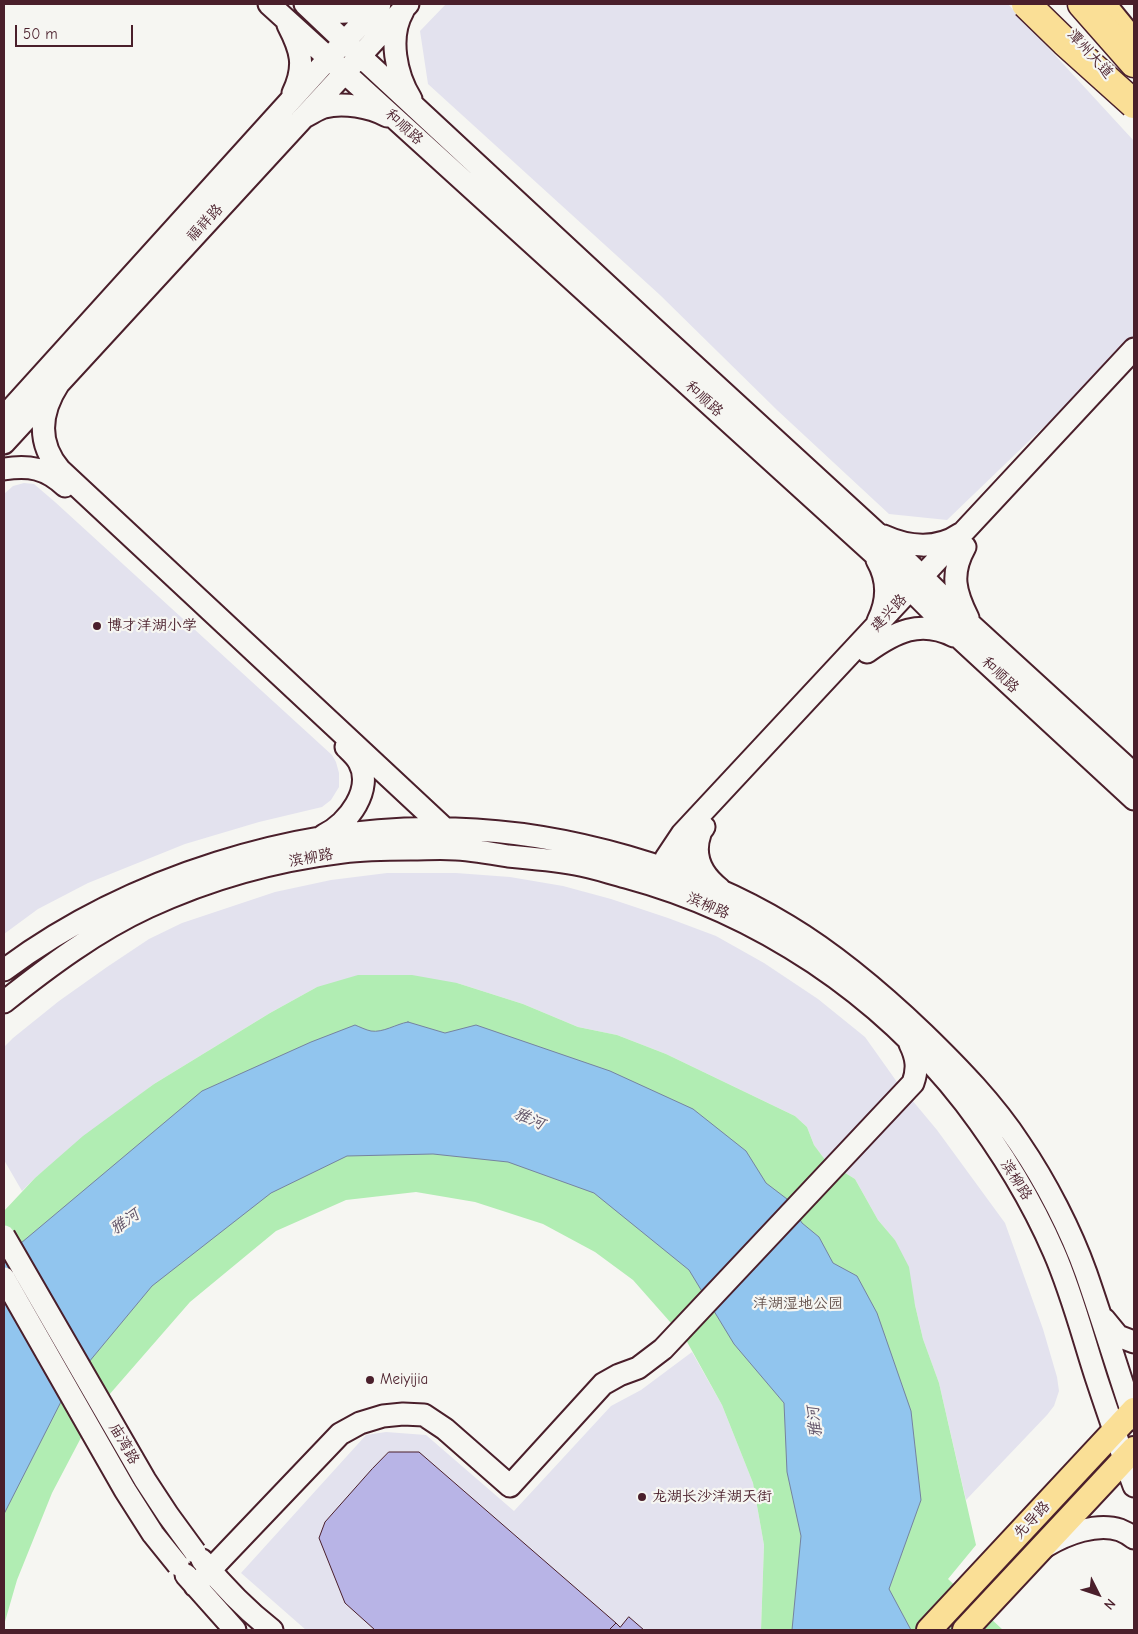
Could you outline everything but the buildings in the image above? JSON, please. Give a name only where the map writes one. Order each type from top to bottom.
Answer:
[{"type":"highway","name":"潭州大道","points":[[1026,4],[1134,104]]},
{"type":"highway","name":"潭州大道","points":[[1045,4],[1134,104]]},
{"type":"highway","name":"潭州大道","points":[[1082,4],[1134,63]]},
{"type":"highway","points":[[1102,4],[1134,54]]},
{"type":"main road","points":[[307,4],[334,13],[349,13],[363,10],[375,4]]},
{"type":"main road","name":"和顺路","points":[[307,4],[352,49],[653,328],[869,537],[1134,799]]},
{"type":"main road","name":"福祥路","points":[[4,443],[344,72],[352,49],[380,4]]},
{"type":"main road","points":[[408,4],[401,14],[396,27],[396,62],[407,94],[416,108]]},
{"type":"main road","name":"福祥路","points":[[4,417],[329,58],[352,49],[408,4]]},
{"type":"main road","name":"潭州大道","points":[[1038,4],[1134,108]]},
{"type":"main road","points":[[1102,4],[1134,42]]},
{"type":"main road","points":[[272,6],[287,24],[295,39],[302,69],[298,84],[283,109]]},
{"type":"main road","name":"和顺路","points":[[272,6],[401,124],[869,537]]},
{"type":"main road","points":[[293,128],[307,116],[324,107],[341,106],[361,107],[382,114],[401,124]]},
{"type":"main road","name":"建兴路","points":[[668,880],[666,858],[920,588],[973,522],[1134,350]]},
{"type":"main road","points":[[920,588],[965,547],[1134,366]]},
{"type":"main road","points":[[59,383],[49,398],[44,425],[50,456],[60,470],[446,829]]},
{"type":"main road","points":[[4,469],[34,468],[49,473],[60,481],[350,751],[358,762],[362,773],[362,785],[357,801],[350,815],[341,825],[316,839]]},
{"type":"main road","points":[[869,537],[922,546],[946,542],[958,536],[973,522]]},
{"type":"main road","points":[[868,643],[883,612],[886,600],[884,573],[869,537]]},
{"type":"main road","points":[[868,643],[912,628],[924,627],[967,633],[956,581],[958,561],[965,547]]},
{"type":"main road","name":"和顺路","points":[[967,633],[1134,774]]},
{"type":"main road","name":"滨柳路","points":[[4,970],[37,945],[90,916],[146,890],[216,864],[277,846],[338,835],[446,829],[509,834],[570,842],[628,857],[713,906],[757,928],[822,967],[858,995],[909,1042],[946,1080],[966,1104],[994,1144],[1028,1198],[1054,1252],[1074,1303],[1097,1379],[1129,1418]]},
{"type":"main road","points":[[628,857],[637,858],[653,854],[692,832],[697,842],[697,852],[703,872],[718,888],[731,896]]},
{"type":"main road","name":"滨柳路","points":[[4,1002],[31,980],[102,932],[148,907],[197,887],[294,860],[344,852],[377,849],[454,849],[578,864],[668,880],[731,896],[788,925],[836,957],[885,996],[972,1082],[1020,1142],[1040,1176],[1086,1270],[1129,1418],[1129,1454],[1134,1486]]},
{"type":"main road","points":[[909,1042],[916,1058],[916,1086]]},
{"type":"main road","points":[[197,1589],[344,1439],[361,1428],[382,1421],[403,1419],[421,1421],[442,1434],[511,1494],[601,1396],[632,1375],[663,1349],[916,1086],[932,1080],[946,1080]]},
{"type":"main road","name":"庙湾路","points":[[4,1236],[145,1480],[168,1515],[212,1573],[249,1612],[272,1630]]},
{"type":"main road","name":"庙湾路","points":[[4,1278],[125,1490],[153,1534],[197,1589],[235,1630]]},
{"type":"main road","points":[[1098,1310],[1118,1336],[1134,1342]]},
{"type":"main road","points":[[1064,1485],[1090,1448],[1098,1431],[1100,1413],[1097,1379]]},
{"type":"main road","name":"先导路","points":[[929,1630],[1129,1418]]},
{"type":"main road","name":"先导路","points":[[965,1630],[1129,1454]]},
{"type":"main road","points":[[1039,1551],[1059,1538],[1100,1528],[1120,1530],[1134,1538]]},
{"type":"shaded area","points":[[446,4],[1008,4],[1134,141],[1134,340],[947,520],[889,514],[777,410],[660,295],[428,84],[420,31]]},
{"type":"shaded area","name":"博才洋湖小学","points":[[24,483],[34,484],[55,502],[332,755],[339,773],[339,787],[331,800],[322,807],[259,822],[185,844],[88,883],[38,909],[4,934],[4,494],[13,486]]},
{"type":"shaded area","points":[[387,873],[456,873],[510,877],[563,886],[611,899],[668,918],[716,936],[764,963],[818,999],[865,1037],[897,1082],[937,1130],[1005,1223],[1043,1329],[1057,1377],[1059,1391],[1054,1406],[1047,1415],[966,1500],[939,1383],[923,1339],[915,1305],[895,1240],[878,1220],[855,1179],[826,1161],[814,1145],[807,1127],[795,1116],[666,1054],[617,1035],[578,1027],[523,1004],[457,983],[317,987],[270,1013],[154,1084],[35,1178],[22,1191],[4,1160],[4,1047],[13,1038],[59,1001],[107,967],[149,939],[182,923],[275,892],[331,880]]},
{"type":"shaded area","name":"龙湖长沙洋湖天街","points":[[692,1352],[722,1405],[753,1483],[764,1545],[761,1630],[306,1630],[241,1573],[366,1435],[386,1432],[426,1435],[514,1511],[611,1406],[641,1390]]},
{"type":"green space","name":"洋湖湿地公园","points":[[358,975],[412,975],[457,983],[523,1004],[578,1027],[617,1035],[666,1054],[795,1116],[807,1127],[814,1145],[826,1161],[855,1179],[878,1220],[895,1240],[909,1267],[923,1339],[939,1383],[976,1545],[948,1579],[1003,1630],[761,1630],[764,1545],[753,1483],[722,1405],[686,1340],[633,1280],[595,1252],[543,1224],[475,1202],[416,1192],[346,1200],[276,1231],[190,1302],[95,1411],[52,1493],[17,1580],[4,1625],[4,1211],[35,1178],[83,1136],[154,1084],[270,1013],[317,987]]},
{"type":"water","name":"雅河","points":[[408,1022],[445,1033],[476,1025],[610,1071],[693,1109],[746,1151],[766,1183],[787,1199],[802,1223],[819,1237],[833,1263],[857,1276],[877,1313],[911,1411],[921,1500],[889,1589],[911,1630],[792,1630],[801,1536],[787,1472],[784,1403],[734,1344],[689,1270],[594,1193],[508,1162],[433,1154],[347,1156],[271,1193],[152,1286],[69,1386],[4,1514],[4,1263],[21,1243],[202,1091],[311,1042],[355,1025],[369,1031],[376,1031]]},
{"type":"place","name":"博才洋湖小学","points":[[97,626]]},
{"type":"place","name":"Meiyijia","points":[[370,1380]]},
{"type":"place","name":"龙湖长沙洋湖天街","points":[[642,1497]]}]
